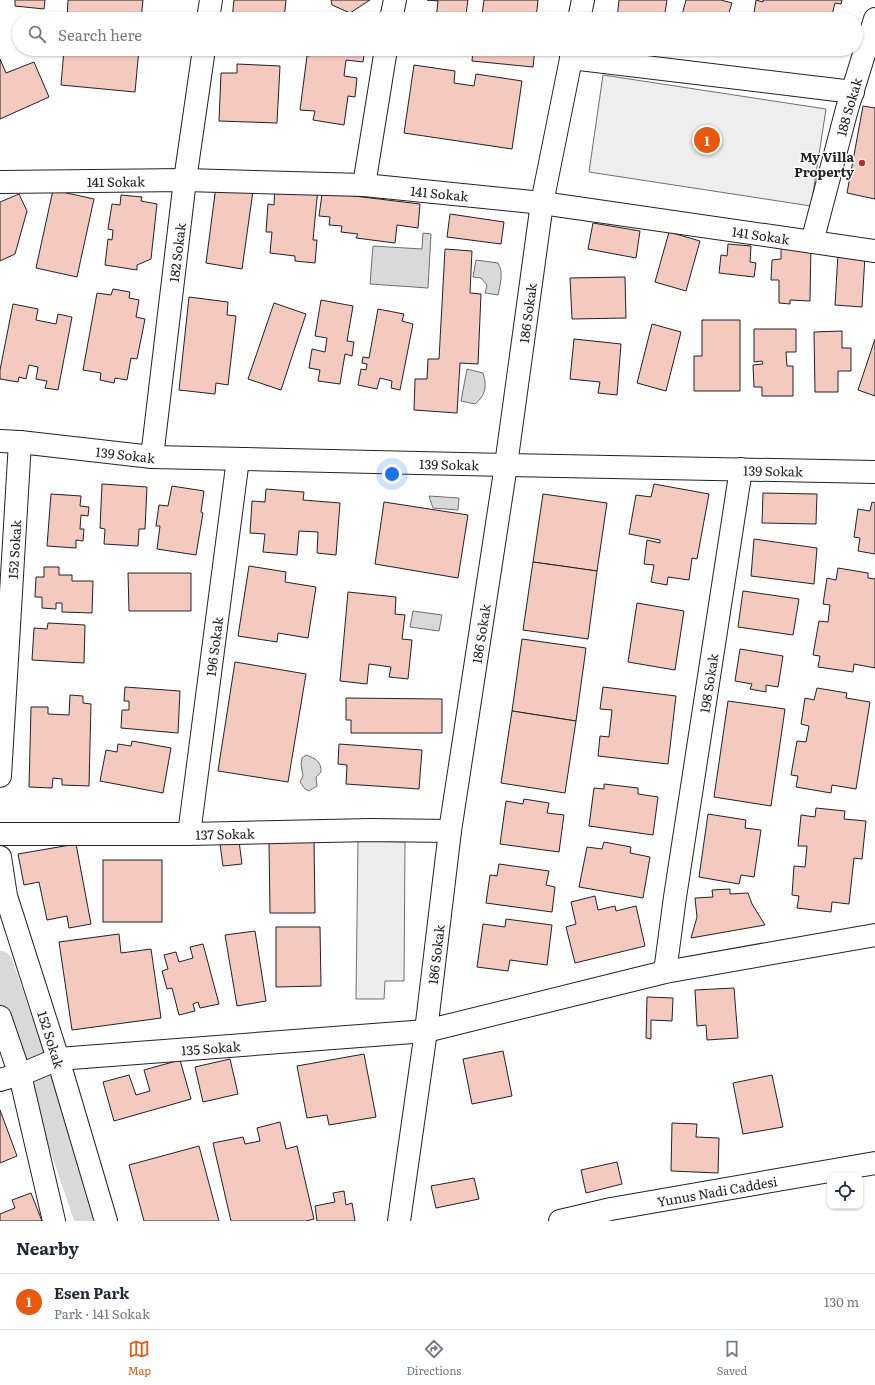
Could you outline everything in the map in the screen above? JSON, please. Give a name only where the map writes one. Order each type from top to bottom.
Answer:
[{"type":"street","points":[[209,12],[211,0]]},
{"type":"street","points":[[392,12],[394,0]]},
{"type":"street","points":[[580,12],[582,0]]},
{"type":"street","name":"188 Sokak","points":[[812,242],[852,92],[875,19]]},
{"type":"street","name":"182 Sokak","points":[[152,457],[185,180],[203,56]]},
{"type":"street","points":[[364,185],[385,56]]},
{"type":"street","name":"186 Sokak","points":[[399,1221],[426,1031],[450,830],[506,466],[542,203],[571,56]]},
{"type":"street","points":[[594,56],[852,92]]},
{"type":"street","name":"141 Sokak","points":[[0,182],[185,180],[364,185],[542,203],[875,251]]},
{"type":"street","name":"139 Sokak","points":[[10,442],[152,457],[506,466],[875,472]]},
{"type":"street","name":"152 Sokak","points":[[0,776],[10,442]]},
{"type":"street","name":"196 Sokak","points":[[190,834],[238,459]]},
{"type":"street","name":"198 Sokak","points":[[665,972],[675,897],[741,469]]},
{"type":"street","name":"137 Sokak","points":[[0,834],[190,834],[450,830]]},
{"type":"street","name":"152 Sokak","points":[[0,857],[30,1070],[54,1221]]},
{"type":"street","name":"135 Sokak","points":[[30,1070],[426,1031],[665,972],[875,935]]},
{"type":"street","name":"152 Sokak","points":[[0,1017],[30,1070],[106,1221]]},
{"type":"street","name":"Yunus Nadi Caddesi","points":[[560,1221],[612,1215],[875,1163]]},
{"type":"shaded area","points":[[603,75],[826,109],[811,206],[589,172]]},
{"type":"shaded area","points":[[423,233],[431,234],[428,288],[370,284],[373,246],[422,249]]},
{"type":"shaded area","points":[[476,260],[498,263],[501,274],[498,295],[485,293],[487,285],[481,278],[473,277]]},
{"type":"shaded area","points":[[467,369],[483,373],[485,390],[479,401],[475,404],[461,401]]},
{"type":"shaded area","points":[[429,496],[459,498],[458,510],[433,508]]},
{"type":"shaded area","points":[[413,611],[442,615],[439,631],[410,627]]},
{"type":"shaded area","points":[[306,755],[317,761],[321,769],[321,772],[316,777],[317,786],[309,791],[305,789],[300,782],[303,776],[301,764],[302,758]]},
{"type":"shaded area","points":[[358,841],[405,842],[404,981],[385,981],[384,999],[356,999]]},
{"type":"building","points":[[15,0],[45,0],[44,9],[15,6]]},
{"type":"building","points":[[68,0],[143,0],[142,12],[67,12]]},
{"type":"building","points":[[234,0],[286,0],[285,12],[233,12]]},
{"type":"building","points":[[331,0],[370,0],[352,12],[348,12],[332,5]]},
{"type":"building","points":[[427,0],[468,0],[466,12],[437,12],[438,1]]},
{"type":"building","points":[[484,0],[538,0],[537,12],[482,12]]},
{"type":"building","points":[[619,0],[667,0],[665,12],[618,12]]},
{"type":"building","points":[[686,0],[721,0],[732,3],[729,12],[683,12]]},
{"type":"building","points":[[756,0],[763,2],[763,0],[842,0],[841,4],[835,3],[833,12],[754,12]]},
{"type":"building","points":[[63,56],[138,56],[135,92],[61,85]]},
{"type":"building","points":[[307,56],[364,56],[363,62],[346,60],[344,76],[357,78],[355,97],[348,96],[344,125],[313,120],[315,111],[300,110]]},
{"type":"building","points":[[472,56],[534,56],[533,67],[472,61]]},
{"type":"building","points":[[0,59],[6,73],[34,62],[49,97],[0,119]]},
{"type":"building","points":[[237,64],[280,66],[277,123],[219,121],[221,73],[237,73]]},
{"type":"building","points":[[414,65],[455,71],[454,83],[474,86],[476,74],[522,81],[512,149],[404,133]]},
{"type":"building","points":[[863,106],[875,108],[875,199],[847,193]]},
{"type":"building","points":[[275,184],[318,188],[313,240],[317,240],[315,263],[295,261],[295,256],[270,253],[272,232],[266,232],[268,204],[274,205]]},
{"type":"building","points":[[216,186],[253,191],[242,269],[206,263]]},
{"type":"building","points":[[323,187],[346,195],[420,204],[418,228],[397,225],[395,243],[356,238],[358,234],[341,232],[342,226],[329,225],[330,217],[319,216]]},
{"type":"building","points":[[53,190],[94,199],[77,277],[36,268]]},
{"type":"building","points":[[19,194],[27,211],[15,254],[0,261],[0,202]]},
{"type":"building","points":[[121,195],[142,197],[141,201],[157,204],[151,259],[137,265],[137,270],[105,265],[108,239],[112,240],[113,230],[108,229],[112,204],[120,205]]},
{"type":"building","points":[[450,214],[504,222],[501,244],[447,237]]},
{"type":"building","points":[[593,223],[640,231],[636,258],[588,249]]},
{"type":"building","points":[[669,232],[700,241],[686,291],[655,282]]},
{"type":"building","points":[[781,243],[811,244],[810,301],[790,300],[790,304],[779,303],[779,280],[771,280],[772,260],[781,259]]},
{"type":"building","points":[[728,244],[751,246],[750,262],[756,263],[754,277],[719,273],[721,255],[727,256]]},
{"type":"building","points":[[445,249],[472,251],[470,293],[481,294],[478,364],[460,363],[457,413],[414,410],[415,379],[427,379],[428,359],[439,359]]},
{"type":"building","points":[[838,254],[865,256],[862,307],[835,305]]},
{"type":"building","points":[[625,277],[626,318],[572,319],[570,278]]},
{"type":"building","points":[[113,289],[130,292],[129,298],[139,300],[136,317],[145,319],[137,359],[131,358],[127,380],[115,378],[114,383],[100,380],[101,373],[83,370],[97,293],[111,295]]},
{"type":"building","points":[[189,297],[228,302],[227,315],[236,316],[228,385],[216,383],[215,394],[179,390]]},
{"type":"building","points":[[321,300],[353,306],[347,341],[354,342],[352,356],[345,354],[340,384],[318,381],[320,370],[309,368],[312,349],[325,352],[327,338],[315,336]]},
{"type":"building","points":[[274,303],[306,314],[281,390],[248,379]]},
{"type":"building","points":[[13,304],[38,309],[36,320],[56,324],[58,314],[72,317],[58,390],[45,388],[47,381],[36,379],[38,367],[29,365],[26,379],[19,377],[18,382],[0,379],[0,370]]},
{"type":"building","points":[[378,309],[404,314],[402,321],[413,324],[400,390],[391,388],[392,381],[380,378],[377,389],[358,385],[361,369],[366,370],[367,364],[362,363],[363,357],[369,358]]},
{"type":"building","points":[[702,320],[740,320],[740,391],[694,391],[694,356],[702,356]]},
{"type":"building","points":[[652,324],[681,332],[666,391],[637,383]]},
{"type":"building","points":[[754,329],[796,329],[796,352],[786,352],[787,366],[793,366],[793,396],[762,396],[762,387],[754,387],[753,365],[763,364],[762,361],[754,362]]},
{"type":"building","points":[[842,331],[842,348],[851,348],[851,371],[838,371],[838,392],[815,392],[814,332]]},
{"type":"building","points":[[574,339],[621,344],[617,395],[598,393],[600,382],[570,379]]},
{"type":"building","points":[[875,339],[875,396],[858,390]]},
{"type":"building","points":[[102,484],[147,487],[145,529],[139,529],[138,546],[104,544],[105,529],[100,528]]},
{"type":"building","points":[[654,484],[709,494],[697,559],[692,558],[689,580],[668,577],[667,585],[651,582],[654,565],[644,564],[647,540],[660,543],[660,540],[629,534],[636,495],[651,497]]},
{"type":"building","points":[[172,486],[204,491],[201,512],[203,513],[196,555],[157,549],[160,526],[156,526],[159,505],[168,506]]},
{"type":"building","points":[[266,489],[304,492],[303,500],[340,503],[336,555],[317,553],[318,532],[299,531],[297,555],[263,552],[265,534],[250,533],[252,501],[265,502]]},
{"type":"building","points":[[763,493],[817,494],[816,524],[762,523]]},
{"type":"building","points":[[51,494],[81,496],[80,506],[89,507],[88,516],[81,515],[80,529],[84,529],[83,541],[76,540],[76,548],[47,546]]},
{"type":"building","points":[[543,494],[607,503],[597,571],[533,562]]},
{"type":"building","points":[[384,502],[468,515],[458,578],[375,564]]},
{"type":"building","points":[[872,502],[875,503],[875,554],[858,551],[860,538],[854,537],[858,509],[870,511]]},
{"type":"building","points":[[754,539],[817,548],[814,584],[751,576]]},
{"type":"building","points":[[533,562],[597,571],[588,639],[523,630]]},
{"type":"building","points":[[249,566],[286,572],[285,582],[316,587],[308,638],[278,633],[277,642],[238,636]]},
{"type":"building","points":[[44,567],[59,567],[59,575],[72,575],[72,581],[93,581],[92,613],[62,612],[62,603],[56,603],[56,609],[42,608],[42,597],[35,597],[36,577],[44,577]]},
{"type":"building","points":[[838,568],[868,573],[868,578],[875,579],[875,668],[854,664],[853,672],[818,667],[820,656],[813,655],[819,621],[828,622],[830,605],[823,604],[827,578],[836,580]]},
{"type":"building","points":[[128,573],[191,573],[191,611],[129,611]]},
{"type":"building","points":[[743,591],[799,599],[793,635],[738,627]]},
{"type":"building","points":[[348,592],[396,597],[395,614],[405,615],[402,639],[412,640],[408,679],[389,677],[391,667],[369,664],[367,684],[340,681]]},
{"type":"building","points":[[637,603],[684,611],[675,670],[628,662]]},
{"type":"building","points":[[48,623],[85,625],[84,663],[32,660],[34,628],[47,629]]},
{"type":"building","points":[[522,639],[586,648],[576,721],[512,711]]},
{"type":"building","points":[[740,649],[783,656],[778,687],[766,685],[766,692],[750,689],[752,684],[735,681]]},
{"type":"building","points":[[235,662],[306,674],[288,782],[218,771]]},
{"type":"building","points":[[125,687],[180,691],[178,733],[121,728],[122,710],[129,710],[129,701],[124,701]]},
{"type":"building","points":[[603,687],[676,696],[668,764],[598,756],[600,736],[609,737],[612,710],[600,709]]},
{"type":"building","points":[[817,688],[847,693],[846,698],[870,702],[856,789],[832,785],[831,793],[796,787],[798,776],[791,775],[797,741],[806,742],[809,726],[801,724],[805,698],[814,700]]},
{"type":"building","points":[[70,695],[83,696],[83,703],[91,704],[89,786],[62,785],[62,779],[53,778],[52,788],[29,787],[31,707],[48,707],[48,714],[69,715]]},
{"type":"building","points":[[346,698],[442,699],[442,733],[351,733],[351,720],[346,720]]},
{"type":"building","points":[[728,701],[785,709],[771,806],[714,797]]},
{"type":"building","points":[[512,711],[576,721],[565,793],[501,783]]},
{"type":"building","points":[[132,741],[171,748],[163,793],[100,781],[106,750],[117,752],[118,744],[131,746]]},
{"type":"building","points":[[339,744],[422,750],[419,789],[346,784],[347,765],[338,764]]},
{"type":"building","points":[[604,784],[638,788],[638,794],[658,797],[653,835],[589,826],[594,788],[604,789]]},
{"type":"building","points":[[524,799],[549,803],[547,813],[564,815],[559,852],[500,844],[506,801],[523,804]]},
{"type":"building","points":[[816,808],[845,811],[844,819],[866,821],[862,859],[854,858],[849,904],[832,902],[831,912],[797,908],[799,896],[792,895],[794,866],[805,867],[807,846],[798,846],[801,815],[815,817]]},
{"type":"building","points":[[708,814],[746,820],[745,828],[761,830],[754,877],[741,875],[739,884],[699,877]]},
{"type":"building","points":[[269,840],[314,840],[315,913],[270,913]]},
{"type":"building","points":[[239,841],[242,864],[223,866],[220,844]]},
{"type":"building","points":[[604,842],[631,847],[630,853],[650,857],[643,898],[579,887],[587,847],[602,849]]},
{"type":"building","points":[[76,844],[91,924],[69,928],[67,916],[47,920],[39,882],[24,885],[18,854]]},
{"type":"building","points":[[103,860],[162,860],[162,922],[103,922]]},
{"type":"building","points":[[499,864],[549,871],[546,885],[555,887],[552,912],[486,903],[490,875],[497,876]]},
{"type":"building","points":[[730,889],[730,894],[748,893],[752,904],[765,925],[691,938],[697,917],[695,898],[713,897],[712,890]]},
{"type":"building","points":[[595,896],[598,910],[615,906],[616,911],[636,906],[645,946],[575,963],[566,927],[576,924],[571,902]]},
{"type":"building","points":[[506,919],[552,925],[547,965],[510,960],[508,971],[477,967],[483,924],[505,927]]},
{"type":"building","points":[[276,927],[320,927],[321,986],[276,987]]},
{"type":"building","points":[[255,931],[266,1001],[237,1006],[225,935]]},
{"type":"building","points":[[119,934],[121,953],[151,949],[161,1018],[72,1030],[59,942]]},
{"type":"building","points":[[203,944],[219,1004],[200,1008],[198,1002],[193,1004],[195,1011],[179,1015],[172,988],[167,989],[162,971],[168,969],[164,955],[176,952],[179,962],[193,958],[190,947]]},
{"type":"building","points":[[734,988],[738,1038],[707,1040],[706,1025],[697,1026],[695,990]]},
{"type":"building","points":[[647,997],[673,998],[672,1021],[651,1020],[651,1039],[646,1038]]},
{"type":"building","points":[[503,1051],[512,1096],[472,1104],[463,1059]]},
{"type":"building","points":[[364,1054],[376,1117],[329,1125],[327,1115],[307,1118],[297,1066]]},
{"type":"building","points":[[230,1059],[238,1094],[203,1102],[195,1067]]},
{"type":"building","points":[[180,1060],[191,1099],[114,1121],[103,1082],[129,1075],[136,1095],[150,1091],[144,1070]]},
{"type":"building","points":[[772,1075],[783,1127],[743,1134],[733,1083]]},
{"type":"building","points":[[0,1110],[17,1156],[0,1163]]},
{"type":"building","points":[[280,1122],[286,1149],[297,1146],[314,1219],[306,1221],[231,1221],[213,1143],[243,1137],[245,1144],[260,1141],[257,1128]]},
{"type":"building","points":[[672,1123],[697,1124],[696,1137],[719,1138],[718,1173],[671,1171]]},
{"type":"building","points":[[199,1146],[219,1221],[144,1221],[129,1165]]},
{"type":"building","points":[[617,1162],[622,1184],[586,1193],[581,1170]]},
{"type":"building","points":[[474,1178],[479,1199],[436,1208],[431,1186]]},
{"type":"building","points":[[344,1191],[346,1205],[352,1203],[355,1221],[317,1221],[315,1206],[335,1202],[333,1193]]},
{"type":"building","points":[[31,1193],[42,1221],[0,1221],[0,1214],[15,1208],[12,1200]]},
{"type":"waterway","points":[[0,964],[88,1221]]},
{"type":"place","name":"Esen Park","points":[[707,140]]},
{"type":"place","name":"My Villa Property","points":[[862,163]]}]
